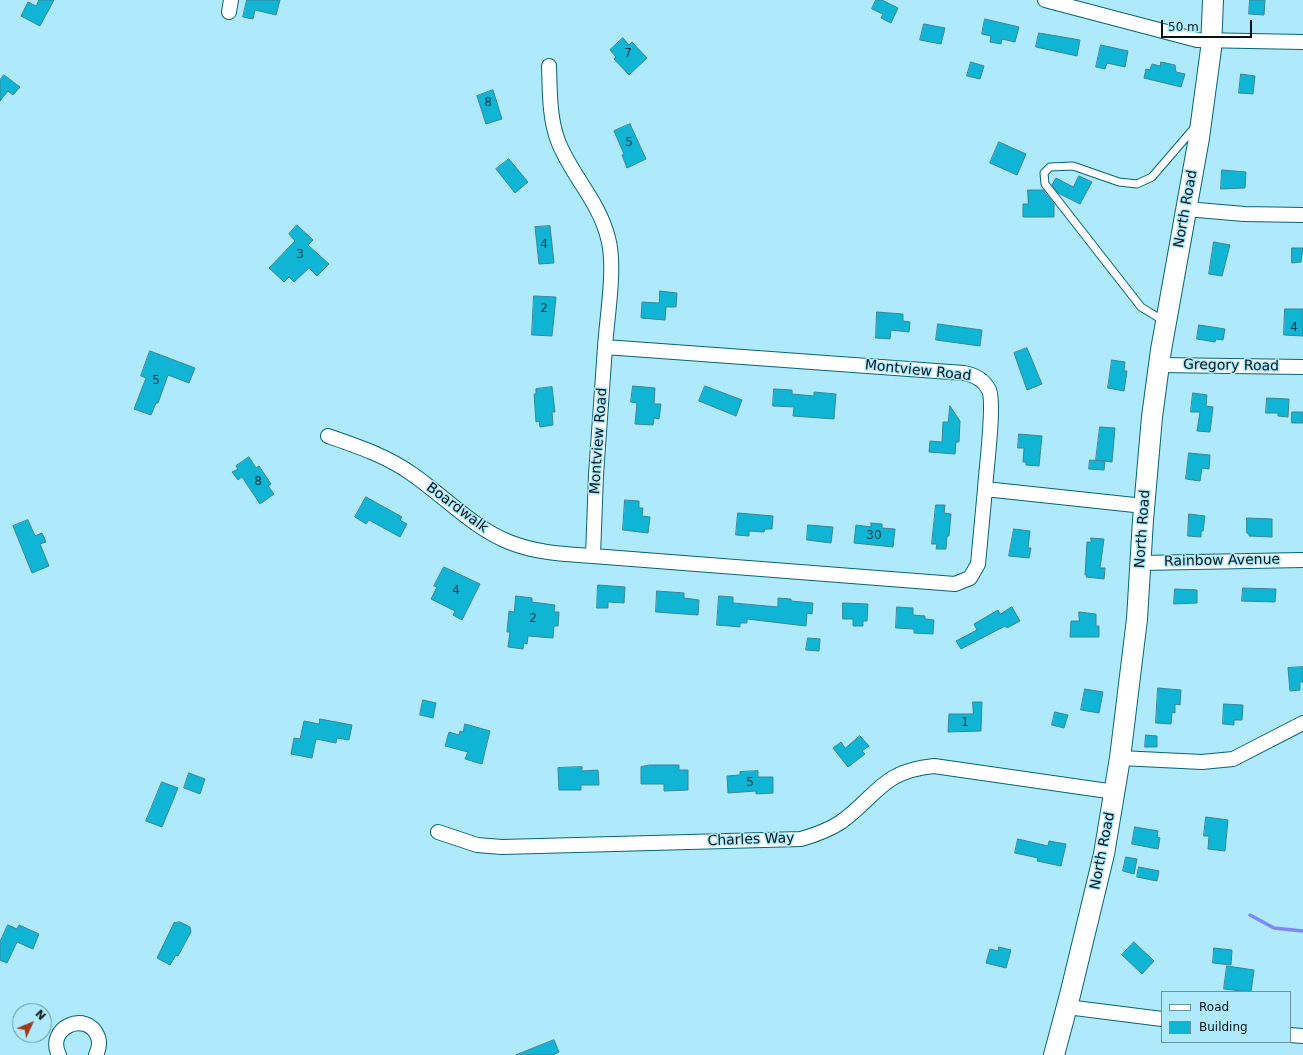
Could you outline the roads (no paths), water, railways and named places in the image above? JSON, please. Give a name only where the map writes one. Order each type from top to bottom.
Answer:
[{"type":"main road","name":"North Road","points":[[1054,1055],[1104,854],[1120,758],[1137,619],[1144,506],[1159,365],[1165,322],[1201,121],[1211,40],[1213,0]]},
{"type":"street","points":[[1045,0],[1197,40],[1303,42]]},
{"type":"street","points":[[549,66],[552,117],[558,142],[599,213],[608,238],[611,260],[605,347]]},
{"type":"street","points":[[1186,209],[1244,214],[1303,214]]},
{"type":"street","name":"Montview Road","points":[[605,347],[956,372],[974,375],[986,385],[991,399],[985,489],[978,564],[970,578],[955,584],[593,556],[596,475],[605,347]]},
{"type":"street","name":"Gregory Road","points":[[1159,365],[1303,367]]},
{"type":"street","name":"Boardwalk","points":[[328,436],[396,463],[487,531],[510,543],[541,552],[593,556]]},
{"type":"street","points":[[985,489],[1144,506]]},
{"type":"street","name":"Rainbow Avenue","points":[[1140,563],[1303,560]]},
{"type":"street","points":[[1120,758],[1202,762],[1233,759],[1303,723]]},
{"type":"street","name":"Charles Way","points":[[438,832],[477,845],[502,847],[801,839],[825,831],[842,822],[896,775],[910,769],[934,766],[1114,792]]},
{"type":"street","points":[[1067,1007],[1161,1019]]},
{"type":"street","points":[[59,1055],[56,1043],[61,1030],[66,1026],[79,1023],[86,1024],[96,1033],[99,1047],[96,1055]]},
{"type":"street","points":[[1291,1035],[1303,1036]]},
{"type":"lane","points":[[1165,322],[1141,308],[1045,184],[1044,174],[1050,168],[1073,166],[1119,182],[1137,184],[1152,178],[1170,158],[1183,140],[1201,121]]},
{"type":"waterway","points":[[1250,915],[1274,928],[1303,931]]}]
